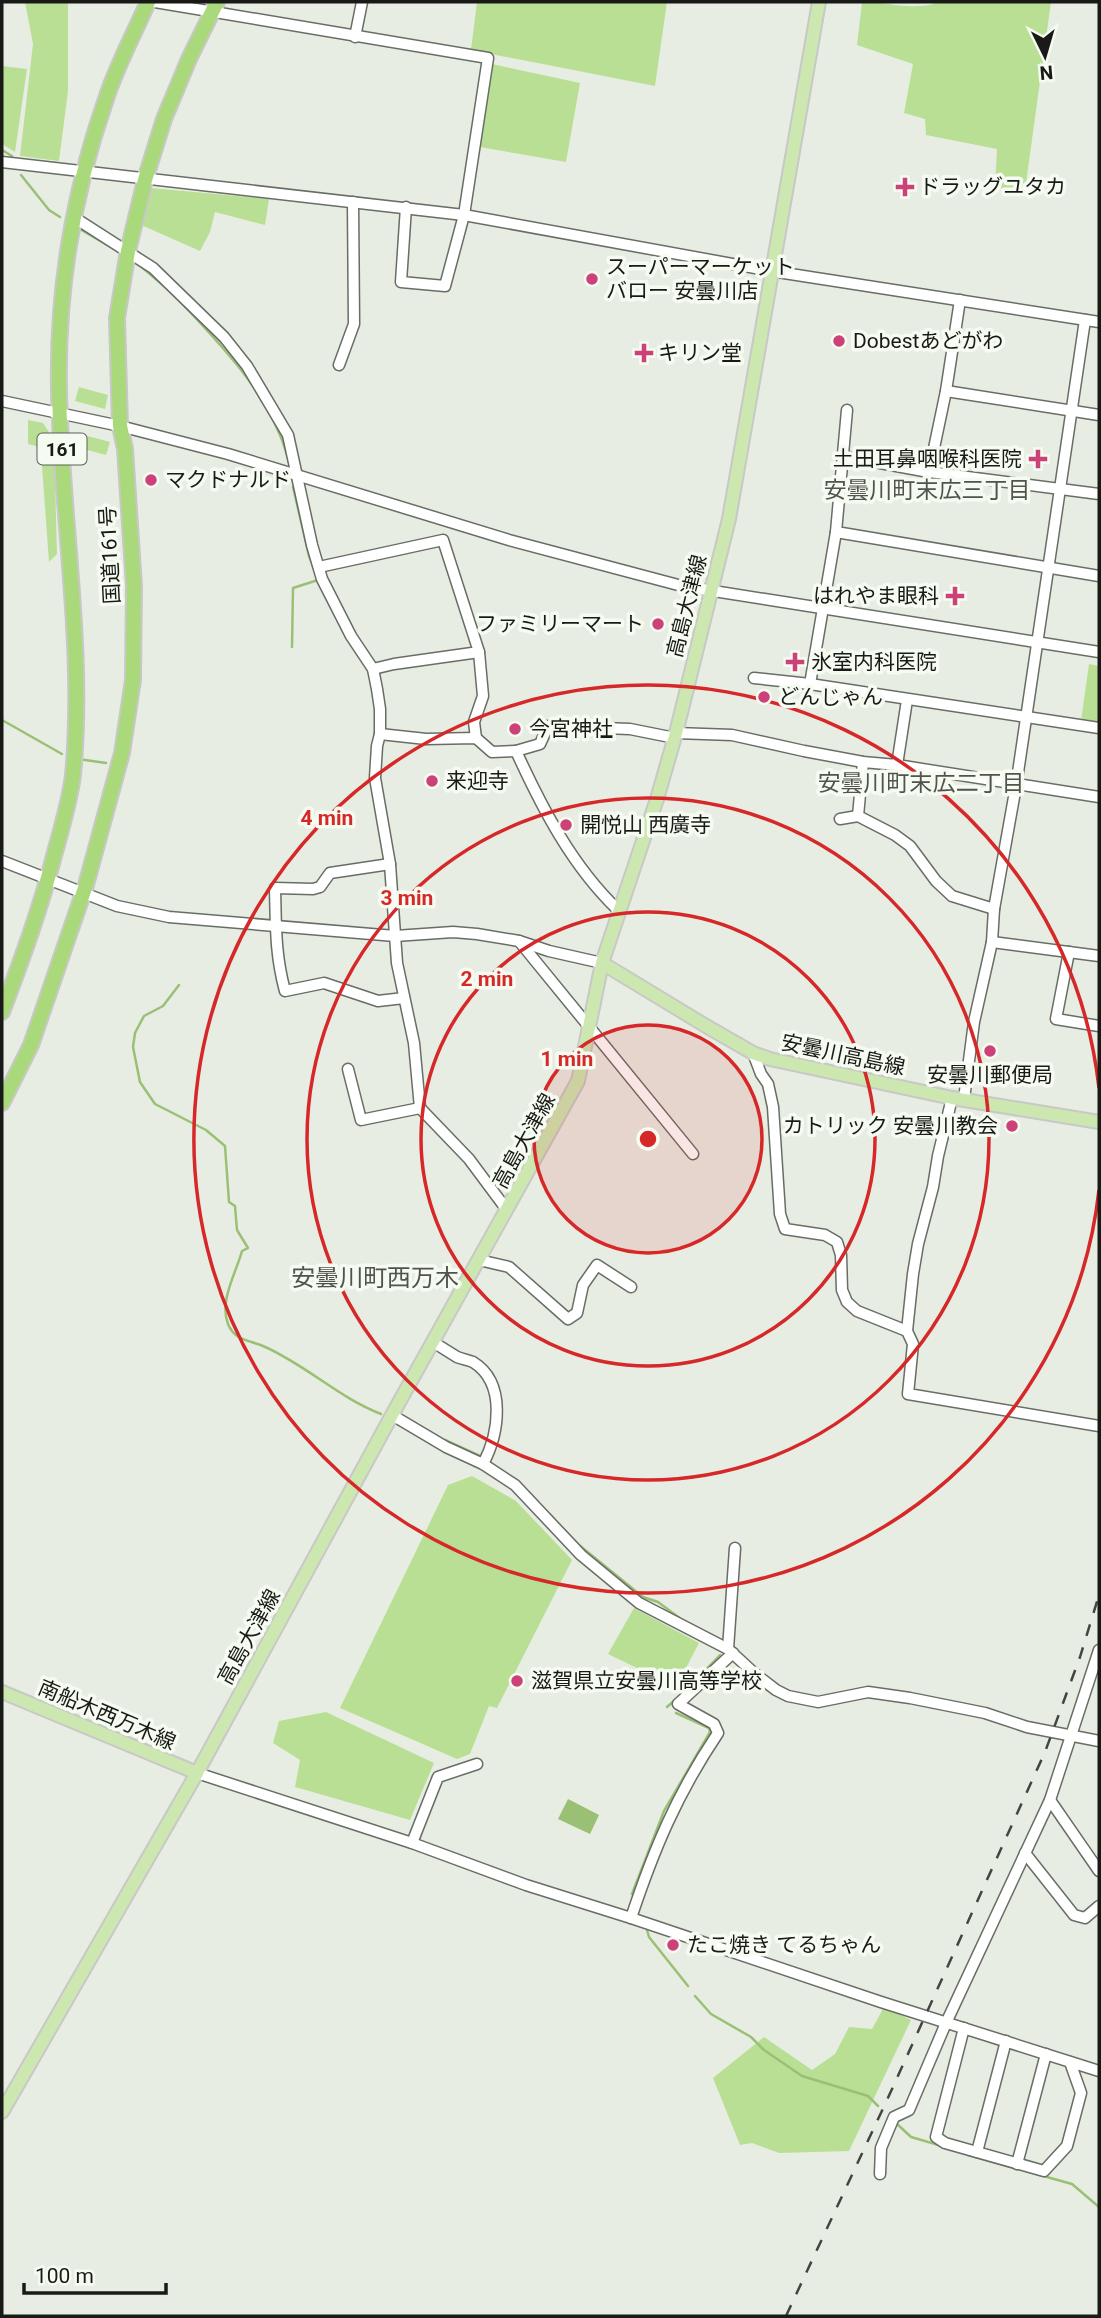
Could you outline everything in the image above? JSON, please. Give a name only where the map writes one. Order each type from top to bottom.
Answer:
[{"type":"highway","name":"国道161号","points":[[2,1012],[36,919],[72,777],[75,720],[73,623],[60,412],[62,298],[84,173],[106,97],[148,2]]},
{"type":"highway","name":"国道161号","points":[[2,1103],[31,1045],[83,893],[122,753],[133,680],[134,586],[125,449],[120,426],[117,318],[128,251],[145,180],[164,119],[214,7]]},
{"type":"main road","name":"高島大津線","points":[[2,2112],[197,1773],[392,1415],[579,1081],[602,963],[676,736],[729,519],[819,2]]},
{"type":"main road","name":"安曇川高島線","points":[[602,963],[753,1052],[801,1066],[958,1098],[1099,1122]]},
{"type":"main road","name":"南船木西万木線","points":[[2,1692],[197,1773]]},
{"type":"street","points":[[155,2],[214,7],[355,37],[488,58],[464,215],[444,286],[401,282],[406,207]]},
{"type":"street","points":[[355,37],[362,2]]},
{"type":"street","points":[[2,162],[464,215],[771,271],[1099,322]]},
{"type":"street","points":[[339,365],[354,324],[353,202]]},
{"type":"street","points":[[75,218],[153,268],[224,337],[247,366],[288,435],[322,579],[351,636],[373,669],[380,709],[375,778],[390,864],[397,963],[415,1043],[420,1108],[469,1159],[507,1210]]},
{"type":"street","points":[[929,471],[946,391],[960,300]]},
{"type":"street","points":[[1085,320],[1016,786],[994,909],[992,942],[958,1098],[938,1156],[918,1244],[907,1331],[913,1344],[908,1394],[1099,1426]]},
{"type":"street","points":[[946,391],[1099,415]]},
{"type":"street","points":[[2,401],[120,426],[297,474],[509,540],[606,567],[710,591],[1099,652]]},
{"type":"street","points":[[810,684],[836,532],[848,410]]},
{"type":"street","points":[[842,456],[929,471],[1099,494]]},
{"type":"street","points":[[836,532],[1099,576]]},
{"type":"street","points":[[319,567],[443,540],[479,652],[483,696],[474,722],[476,738],[492,752],[516,751],[540,744],[548,726],[630,729],[676,736],[732,735],[863,762],[1099,797]]},
{"type":"street","points":[[373,669],[479,652]]},
{"type":"street","points":[[754,678],[1099,728]]},
{"type":"street","points":[[897,765],[907,699]]},
{"type":"street","points":[[380,734],[426,739],[476,738]]},
{"type":"street","points":[[516,751],[540,804],[562,839],[618,910]]},
{"type":"street","points":[[858,816],[863,762]]},
{"type":"street","points":[[840,819],[858,816],[895,835],[910,846],[936,881],[952,896],[994,909]]},
{"type":"street","points":[[2,861],[117,906],[169,917],[395,936],[453,932],[519,941],[602,963]]},
{"type":"street","points":[[390,864],[330,873],[320,887],[313,889],[275,888],[277,961],[285,991],[324,983],[378,1000],[404,998]]},
{"type":"street","points":[[519,941],[693,1154]]},
{"type":"street","points":[[992,942],[1099,956]]},
{"type":"street","points":[[1069,952],[1056,1019],[1099,1026]]},
{"type":"street","points":[[753,1052],[768,1084],[773,1107],[780,1214],[785,1229],[825,1235],[837,1242],[841,1248],[842,1290],[847,1302],[856,1311],[907,1331]]},
{"type":"street","points":[[348,1069],[361,1120],[420,1108]]},
{"type":"street","points":[[480,1260],[509,1267],[568,1319],[577,1313],[583,1284],[597,1265],[631,1287]]},
{"type":"street","points":[[433,1342],[472,1362],[489,1377],[495,1396],[497,1420],[490,1451],[483,1464]]},
{"type":"street","points":[[392,1415],[446,1447],[483,1464],[515,1485],[581,1555],[639,1603],[730,1651],[776,1690],[804,1701],[818,1702],[869,1692],[985,1713],[1027,1727],[1099,1741]]},
{"type":"street","points":[[631,1918],[664,1826],[690,1775],[718,1733],[714,1724],[678,1704],[730,1651],[736,1548]]},
{"type":"street","points":[[880,2174],[881,2148],[894,2117],[909,2110],[946,2023],[1050,1800],[1099,1650]]},
{"type":"street","points":[[412,1843],[439,1777],[477,1764]]},
{"type":"street","points":[[197,1773],[412,1843],[526,1885],[1099,2071]]},
{"type":"street","points":[[1050,1800],[1099,1871]]},
{"type":"street","points":[[1025,1853],[1074,1915],[1085,1917],[1099,1906]]},
{"type":"street","points":[[964,2028],[936,2137],[945,2143],[1044,2171],[1067,2146],[1081,2093],[1070,2062]]},
{"type":"street","points":[[977,2152],[1006,2041]]},
{"type":"street","points":[[1017,2164],[1046,2054]]},
{"type":"shaded area","points":[[25,2],[68,2],[68,91],[59,161],[20,156],[33,44]]},
{"type":"shaded area","points":[[477,2],[667,2],[655,86],[471,50]]},
{"type":"shaded area","points":[[862,2],[915,6],[935,2],[1051,2],[1025,190],[995,187],[997,149],[926,135],[925,119],[904,113],[913,64],[857,45]]},
{"type":"shaded area","points":[[492,64],[580,83],[566,162],[480,147]]},
{"type":"shaded area","points":[[2,66],[27,69],[15,152],[2,144]]},
{"type":"shaded area","points":[[151,188],[269,199],[265,225],[215,212],[210,232],[200,251],[141,225]]},
{"type":"shaded area","points":[[79,387],[108,395],[105,409],[75,401]]},
{"type":"shaded area","points":[[28,420],[43,423],[54,440],[57,554],[49,562],[41,452],[36,446],[28,444]]},
{"type":"shaded area","points":[[80,434],[110,442],[106,455],[76,447]]},
{"type":"shaded area","points":[[1089,664],[1099,666],[1099,724],[1081,721]]},
{"type":"shaded area","points":[[472,1476],[516,1501],[572,1560],[497,1708],[489,1706],[470,1754],[457,1759],[340,1708],[448,1485]]},
{"type":"shaded area","points":[[634,1608],[699,1643],[676,1687],[608,1654]]},
{"type":"shaded area","points":[[326,1712],[434,1763],[410,1820],[295,1787],[300,1760],[273,1743],[279,1721]]},
{"type":"shaded area","points":[[568,1799],[599,1815],[590,1834],[558,1819]]},
{"type":"shaded area","points":[[884,2007],[911,2020],[849,2151],[779,2153],[752,2143],[740,2145],[713,2078],[764,2037],[812,2070],[835,2054],[849,2027],[872,2029]]},
{"type":"waterway","points":[[2,150],[12,156]]},
{"type":"waterway","points":[[21,175],[49,210],[60,217]]},
{"type":"waterway","points":[[78,228],[114,249]]},
{"type":"waterway","points":[[138,264],[170,291]]},
{"type":"waterway","points":[[175,296],[226,351],[256,391],[280,434],[288,458]]},
{"type":"waterway","points":[[292,647],[293,588],[318,580],[309,556],[293,487]]},
{"type":"waterway","points":[[2,720],[62,754]]},
{"type":"waterway","points":[[78,759],[106,763]]},
{"type":"waterway","points":[[179,985],[163,1006],[144,1016],[135,1033],[133,1047],[140,1082],[155,1104],[206,1130],[225,1146],[229,1202],[235,1206],[237,1230],[248,1248],[242,1251],[229,1287],[226,1306],[228,1324],[238,1337],[278,1353],[351,1399],[381,1414]]},
{"type":"waterway","points":[[445,1440],[480,1456]]},
{"type":"waterway","points":[[524,1488],[579,1545],[643,1597],[658,1602],[681,1619]]},
{"type":"waterway","points":[[690,1686],[720,1655]]},
{"type":"waterway","points":[[667,1707],[675,1700]]},
{"type":"waterway","points":[[632,1894],[664,1811],[710,1732],[709,1728],[676,1713]]},
{"type":"waterway","points":[[647,1930],[649,1937],[688,1986]]},
{"type":"waterway","points":[[695,1996],[711,2014],[751,2037],[764,2050],[802,2076],[868,2096],[878,2106]]},
{"type":"waterway","points":[[896,2123],[911,2137],[942,2146]]},
{"type":"waterway","points":[[968,2155],[1072,2184],[1099,2207]]},
{"type":"railway","points":[[786,2316],[1045,1752],[1080,1657],[1099,1595]]},
{"type":"place","name":"ドラッグユタカ","points":[[905,187]]},
{"type":"place","name":"スーパーマーケット バロー 安曇川店","points":[[592,279]]},
{"type":"place","name":"Dobestあどがわ","points":[[839,341]]},
{"type":"place","name":"キリン堂","points":[[644,353]]},
{"type":"place","name":"土田耳鼻咽喉科医院","points":[[1038,459]]},
{"type":"place","name":"マクドナルド","points":[[151,480]]},
{"type":"place","name":"はれやま眼科","points":[[955,596]]},
{"type":"place","name":"ファミリーマート","points":[[658,624]]},
{"type":"place","name":"氷室内科医院","points":[[795,662]]},
{"type":"place","name":"どんじゃん","points":[[764,697]]},
{"type":"place","name":"今宮神社","points":[[515,729]]},
{"type":"place","name":"来迎寺","points":[[432,781]]},
{"type":"place","name":"開悦山 西廣寺","points":[[566,825]]},
{"type":"place","name":"安曇川郵便局","points":[[990,1051]]},
{"type":"place","name":"カトリック 安曇川教会","points":[[1012,1126]]},
{"type":"place","name":"滋賀県立安曇川高等学校","points":[[517,1681]]},
{"type":"place","name":"たこ焼き てるちゃん","points":[[673,1945]]},
{"type":"district","name":"安曇川町末広三丁目","points":[[927,490]]},
{"type":"district","name":"安曇川町末広二丁目","points":[[921,783]]},
{"type":"district","name":"安曇川町西万木","points":[[375,1278]]}]
